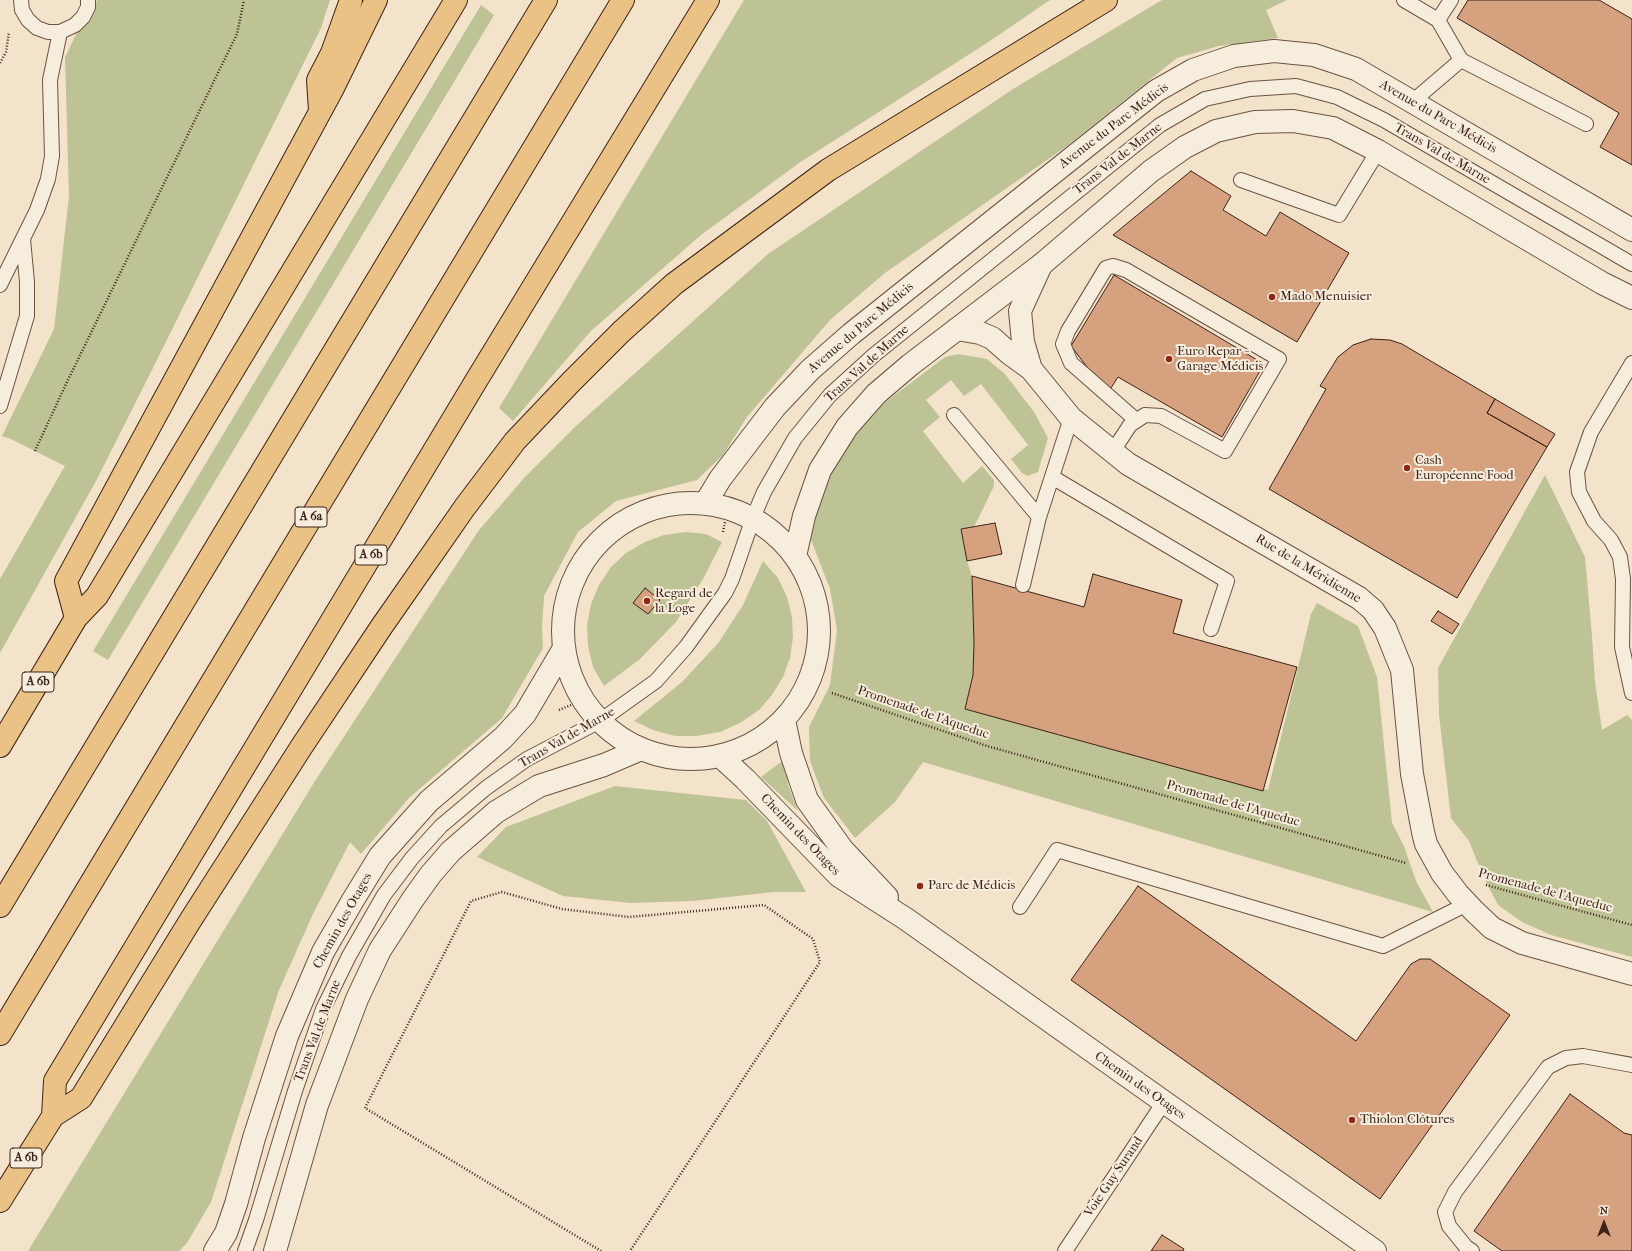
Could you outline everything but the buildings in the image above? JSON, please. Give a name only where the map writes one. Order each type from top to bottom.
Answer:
[{"type":"highway","points":[[320,111],[318,80],[332,53],[351,0]]},
{"type":"highway","points":[[76,618],[66,581],[346,63],[376,0]]},
{"type":"highway","name":"A 6b","points":[[0,746],[76,618],[97,596],[456,0]]},
{"type":"highway","points":[[0,906],[546,0]]},
{"type":"highway","name":"A 6a","points":[[0,1034],[623,0]]},
{"type":"highway","name":"A 6b","points":[[0,1201],[53,1116],[55,1081],[476,381],[708,0]]},
{"type":"highway","points":[[53,1116],[81,1098],[190,921],[302,746],[464,507],[515,441],[621,332],[674,284],[828,170],[1106,0]]},
{"type":"street","name":"Avenue du Parc Médicis","points":[[705,504],[720,479],[775,407],[810,370],[851,334],[1156,91],[1192,70],[1234,56],[1274,51],[1314,54],[1356,69],[1632,230]]},
{"type":"street","points":[[795,556],[804,516],[820,470],[847,427],[876,394],[957,329],[1041,265],[1151,171],[1185,147],[1216,130],[1255,122],[1293,121],[1333,128],[1378,151],[1602,283],[1632,298]]},
{"type":"street","name":"Rue de la Méridienne","points":[[1041,265],[1020,311],[1023,342],[1031,369],[1071,418],[1128,464],[1359,598],[1373,610],[1385,628],[1402,670],[1412,774],[1417,807],[1426,844],[1442,873],[1467,904],[1492,928],[1522,943],[1632,974]]},
{"type":"street","points":[[957,329],[980,333],[992,338],[1031,369]]},
{"type":"street","points":[[705,504],[730,509],[752,518],[776,535],[795,556],[812,586],[819,619],[818,652],[808,684],[796,705],[784,720],[752,744],[720,756],[691,759],[661,756],[639,750],[616,735],[600,721],[592,697],[576,688],[564,648],[564,615],[572,583],[589,554],[612,530],[640,513],[672,505],[705,504]]},
{"type":"street","name":"Chemin des Otages","points":[[215,1251],[226,1233],[236,1204],[254,1138],[287,1036],[324,952],[353,900],[380,856],[429,801],[503,738],[525,714],[564,648]]},
{"type":"street","name":"Chemin des Otages","points":[[784,720],[791,753],[807,800],[842,849],[906,919]]},
{"type":"street","points":[[275,1251],[317,1105],[357,999],[380,950],[431,874],[451,852],[496,812],[539,786],[604,765],[639,750]]},
{"type":"street","name":"Chemin des Otages","points":[[720,756],[745,779],[839,876],[906,919],[1375,1251]]},
{"type":"lane","points":[[21,0],[22,10],[28,20],[37,28],[48,32],[60,32],[75,25],[84,16],[88,7],[88,0]]},
{"type":"lane","points":[[1404,0],[1438,20],[1461,60],[1586,124]]},
{"type":"lane","points":[[1438,20],[1451,0]]},
{"type":"lane","points":[[0,285],[23,239],[48,179],[52,156],[50,80],[60,32]]},
{"type":"lane","points":[[1412,102],[1461,60]]},
{"type":"lane","name":"Trans Val de Marne","points":[[245,1251],[295,1091],[324,1009],[349,956],[384,895],[412,858],[441,826],[486,788],[527,759],[600,721],[656,681],[686,647],[718,603],[732,579],[752,518],[764,492],[795,438],[830,395],[874,355],[1160,125],[1205,99],[1250,89],[1296,86],[1337,97],[1384,120],[1632,264]]},
{"type":"lane","points":[[1241,180],[1339,215],[1378,151]]},
{"type":"lane","points":[[0,406],[27,316],[27,282],[23,239]]},
{"type":"lane","points":[[1113,451],[1130,425],[1144,414],[1161,416],[1225,451],[1279,359],[1126,270],[1113,266],[1106,268],[1068,331],[1063,344],[1071,363],[1136,420]]},
{"type":"lane","points":[[1632,363],[1591,432],[1577,472],[1579,492],[1594,521],[1611,540],[1620,557],[1622,579],[1622,647],[1632,693]]},
{"type":"lane","points":[[954,416],[1039,517]]},
{"type":"lane","points":[[1023,584],[1039,517],[1071,418]]},
{"type":"lane","points":[[1052,477],[1227,581],[1211,629]]},
{"type":"lane","points":[[1020,907],[1057,850],[1383,946],[1467,904]]},
{"type":"lane","points":[[1472,1251],[1466,1247],[1449,1226],[1445,1212],[1455,1192],[1548,1067],[1566,1058],[1583,1056],[1632,1065]]},
{"type":"lane","name":"Voie Guy Surand","points":[[1064,1251],[1164,1102]]},
{"type":"path","points":[[36,451],[66,384],[237,34],[244,0]]},
{"type":"path","points":[[724,535],[723,530],[730,509]]},
{"type":"path","name":"Promenade de l'Aqueduc","points":[[832,693],[987,746],[1442,873]]},
{"type":"path","points":[[554,711],[563,709],[592,697]]},
{"type":"path","name":"Promenade de l'Aqueduc","points":[[1482,884],[1632,925]]},
{"type":"path","points":[[601,1251],[365,1108],[471,901],[502,892],[562,909],[630,917],[764,905],[813,939],[820,962],[630,1251]]},
{"type":"green space","points":[[97,0],[330,0],[321,28],[96,481],[0,653],[0,579],[65,466],[2,436],[54,329],[69,196],[65,58],[75,36],[96,4]]},
{"type":"green space","points":[[744,0],[1050,0],[990,41],[799,163],[701,235],[591,331],[513,421],[499,408]]},
{"type":"green space","points":[[1162,0],[1287,0],[1266,10],[1278,38],[1219,46],[1177,58],[1067,146],[885,273],[830,320],[747,417],[723,455],[697,480],[616,501],[578,532],[544,596],[542,628],[543,648],[502,718],[409,798],[361,854],[350,842],[313,914],[279,990],[211,1202],[187,1243],[179,1251],[28,1251],[315,781],[479,530],[525,477],[576,426],[768,254],[1013,89]]},
{"type":"green space","points":[[481,5],[494,15],[108,660],[93,651]]},
{"type":"green space","points":[[958,354],[987,359],[1005,374],[1034,412],[1048,438],[1038,472],[1028,476],[1022,473],[1011,459],[1028,445],[981,384],[964,396],[951,380],[926,400],[940,417],[923,431],[963,483],[982,466],[994,480],[994,486],[974,527],[961,529],[967,561],[972,576],[974,643],[973,675],[965,709],[1268,790],[1311,614],[1317,603],[1358,626],[1377,677],[1392,823],[1404,846],[1416,881],[1433,912],[923,762],[895,802],[855,838],[824,798],[810,761],[809,727],[830,685],[837,630],[830,589],[810,537],[812,512],[826,473],[846,442],[875,410],[945,357]]},
{"type":"green space","points":[[1545,475],[1585,557],[1595,682],[1602,730],[1627,715],[1632,720],[1632,957],[1551,935],[1522,922],[1498,905],[1484,878],[1469,841],[1451,818],[1439,715],[1438,668]]},
{"type":"green space","points":[[685,532],[706,534],[722,542],[703,579],[676,622],[640,659],[604,686],[593,667],[588,646],[587,625],[591,604],[599,585],[611,567],[626,553],[645,542],[664,535]]},
{"type":"green space","points":[[763,561],[778,578],[787,597],[792,617],[793,637],[790,658],[783,677],[772,695],[759,710],[740,723],[720,732],[697,736],[675,736],[653,730],[634,721],[682,682],[719,642],[743,605]]},
{"type":"green space","points":[[785,759],[788,785],[798,811],[761,777]]},
{"type":"green space","points":[[615,786],[746,800],[767,821],[806,892],[773,892],[693,901],[631,903],[563,896],[477,857],[506,827]]},
{"type":"place","name":"Mado Menuisier","points":[[1272,297]]},
{"type":"place","name":"Euro Repar - Garage Médicis","points":[[1169,359]]},
{"type":"place","name":"Cash Européenne Food","points":[[1407,468]]},
{"type":"place","name":"Regard de la Loge","points":[[647,601]]},
{"type":"place","name":"Parc de Médicis","points":[[920,886]]},
{"type":"place","name":"Thiolon Clôtures","points":[[1352,1120]]}]
